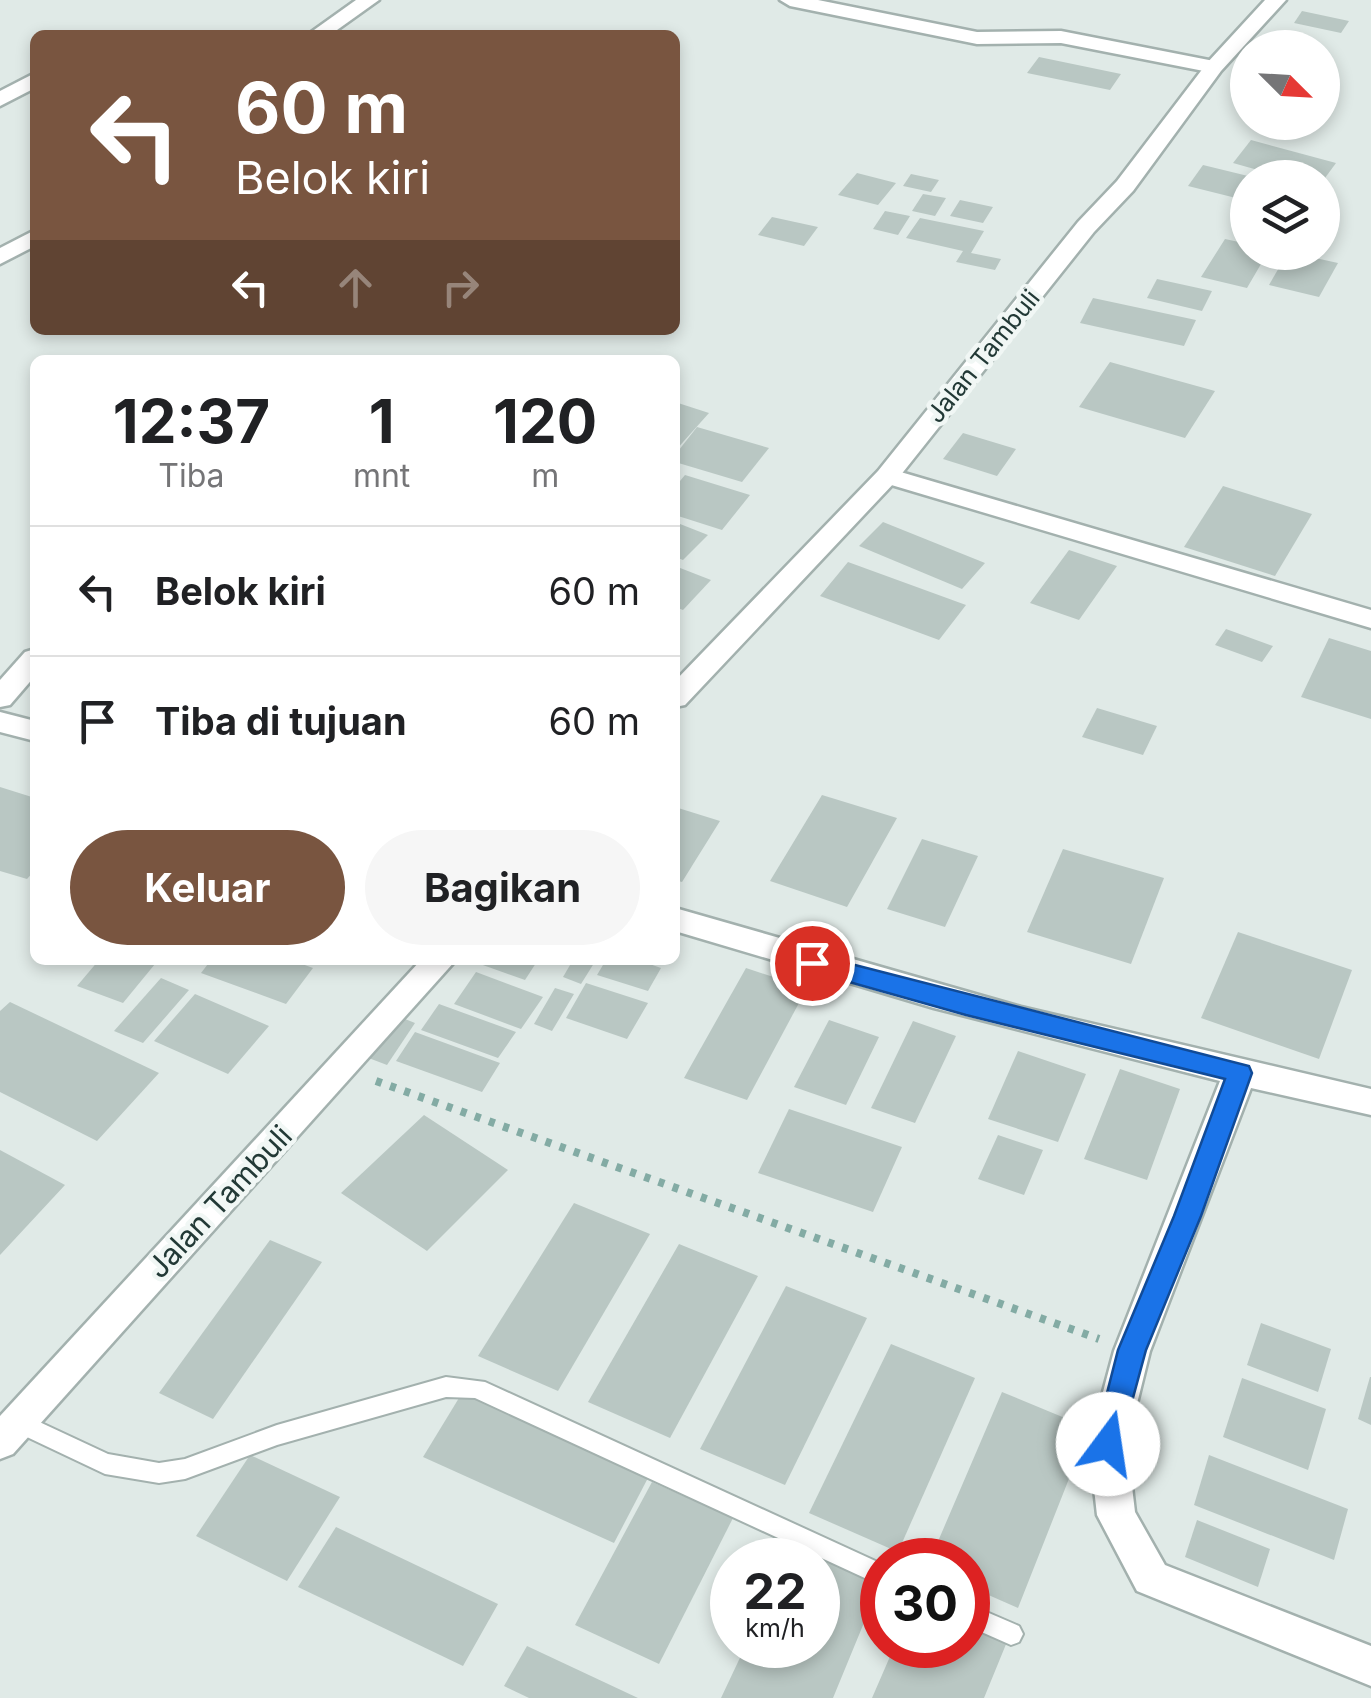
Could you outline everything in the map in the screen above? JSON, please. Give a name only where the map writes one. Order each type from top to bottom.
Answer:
[{"type":"street","points":[[324,30],[368,0]]},
{"type":"street","points":[[790,0],[978,38],[1061,37],[1214,67]]},
{"type":"street","name":"Jalan Tambuli","points":[[680,693],[886,476],[1086,227],[1125,186],[1214,67],[1276,0]]},
{"type":"street","points":[[0,100],[30,82]]},
{"type":"street","points":[[0,257],[30,240]]},
{"type":"street","points":[[886,476],[1371,619]]},
{"type":"street","points":[[0,698],[30,664]]},
{"type":"street","points":[[0,722],[30,730]]},
{"type":"street","points":[[680,921],[966,1006],[1371,1102]]},
{"type":"street","name":"Jalan Tambuli","points":[[9,1432],[436,965]]},
{"type":"street","points":[[1240,1073],[1188,1216],[1132,1350],[1108,1444],[1116,1515],[1151,1578],[1371,1666]]},
{"type":"lane","points":[[9,1432],[105,1464],[158,1473],[185,1470],[277,1435],[446,1387],[477,1388],[860,1566]]},
{"type":"lane","points":[[990,1624],[1011,1634]]},
{"type":"path","points":[[342,1070],[556,1142],[1132,1350]]},
{"type":"building","points":[[1302,11],[1349,21],[1341,33],[1294,23]]},
{"type":"building","points":[[1039,57],[1121,74],[1110,90],[1027,73]]},
{"type":"building","points":[[1251,140],[1325,160],[1235,160]]},
{"type":"building","points":[[1203,165],[1230,172],[1230,196],[1188,186]]},
{"type":"building","points":[[857,173],[896,183],[878,205],[838,195]]},
{"type":"building","points":[[911,174],[939,180],[931,192],[903,186]]},
{"type":"building","points":[[923,194],[946,198],[935,216],[912,211]]},
{"type":"building","points":[[960,200],[993,207],[983,223],[950,216]]},
{"type":"building","points":[[885,211],[910,216],[898,235],[873,229]]},
{"type":"building","points":[[772,217],[818,227],[804,246],[758,235]]},
{"type":"building","points":[[920,218],[984,231],[971,253],[1001,259],[995,270],[956,262],[963,251],[906,238]]},
{"type":"building","points":[[1225,239],[1230,240],[1230,270],[1258,270],[1247,288],[1201,277]]},
{"type":"building","points":[[1278,270],[1334,270],[1319,297],[1269,285]]},
{"type":"building","points":[[1157,279],[1212,291],[1202,311],[1147,298]]},
{"type":"building","points":[[1093,298],[1196,320],[1184,346],[1080,323]]},
{"type":"building","points":[[1110,362],[1215,391],[1185,438],[1079,407]]},
{"type":"building","points":[[680,404],[709,413],[680,445]]},
{"type":"building","points":[[697,427],[769,448],[742,482],[680,463],[680,449]]},
{"type":"building","points":[[963,433],[1016,449],[997,476],[943,459]]},
{"type":"building","points":[[685,475],[750,495],[722,530],[680,517],[680,481]]},
{"type":"building","points":[[1223,486],[1312,514],[1275,576],[1184,547]]},
{"type":"building","points":[[883,522],[985,563],[962,589],[859,546]]},
{"type":"building","points":[[680,524],[708,535],[680,559]]},
{"type":"building","points":[[1069,550],[1117,566],[1079,620],[1030,603]]},
{"type":"building","points":[[848,562],[966,605],[939,640],[820,596]]},
{"type":"building","points":[[680,568],[711,580],[680,609]]},
{"type":"building","points":[[1226,629],[1273,646],[1262,662],[1215,645]]},
{"type":"building","points":[[1329,638],[1371,651],[1371,719],[1301,697]]},
{"type":"building","points":[[1097,708],[1157,726],[1143,755],[1082,737]]},
{"type":"building","points":[[0,787],[30,796],[30,876],[27,879],[0,871]]},
{"type":"building","points":[[822,795],[897,818],[847,907],[770,881]]},
{"type":"building","points":[[680,809],[720,821],[680,881]]},
{"type":"building","points":[[922,839],[978,856],[945,927],[887,909]]},
{"type":"building","points":[[1063,849],[1164,878],[1131,964],[1027,932]]},
{"type":"building","points":[[1238,932],[1352,970],[1319,1059],[1201,1018]]},
{"type":"building","points":[[95,965],[154,965],[123,1003],[77,986]]},
{"type":"building","points":[[207,965],[313,968],[286,1004],[201,973]]},
{"type":"building","points":[[483,965],[535,965],[525,980]]},
{"type":"building","points":[[570,965],[593,965],[581,984],[563,977]]},
{"type":"building","points":[[603,965],[661,968],[648,991],[597,975]]},
{"type":"building","points":[[746,968],[807,988],[747,1100],[684,1078]]},
{"type":"building","points":[[476,972],[543,997],[521,1029],[454,1004]]},
{"type":"building","points":[[161,978],[189,990],[143,1043],[114,1031]]},
{"type":"building","points":[[586,983],[648,1003],[627,1039],[566,1018]]},
{"type":"building","points":[[555,988],[574,994],[552,1031],[534,1024]]},
{"type":"building","points":[[195,994],[269,1026],[228,1074],[154,1041]]},
{"type":"building","points":[[10,1002],[159,1073],[97,1141],[0,1092],[0,1011]]},
{"type":"building","points":[[439,1004],[516,1032],[498,1058],[421,1030]]},
{"type":"building","points":[[395,1015],[415,1023],[387,1065],[366,1057]]},
{"type":"building","points":[[829,1020],[879,1037],[846,1105],[794,1087]]},
{"type":"building","points":[[913,1021],[956,1036],[915,1123],[871,1108]]},
{"type":"building","points":[[415,1032],[500,1063],[482,1092],[396,1061]]},
{"type":"building","points":[[1018,1051],[1086,1074],[1058,1142],[988,1119]]},
{"type":"building","points":[[1120,1069],[1180,1089],[1147,1180],[1084,1159]]},
{"type":"building","points":[[789,1109],[902,1147],[873,1212],[758,1173]]},
{"type":"building","points":[[424,1115],[508,1170],[427,1251],[341,1193]]},
{"type":"building","points":[[998,1135],[1043,1150],[1024,1195],[978,1179]]},
{"type":"building","points":[[0,1150],[65,1185],[0,1255]]},
{"type":"building","points":[[574,1203],[650,1234],[558,1391],[478,1356]]},
{"type":"building","points":[[270,1240],[322,1262],[213,1419],[159,1393]]},
{"type":"building","points":[[679,1244],[758,1276],[670,1438],[588,1402]]},
{"type":"building","points":[[786,1286],[867,1318],[785,1485],[700,1449]]},
{"type":"building","points":[[1261,1323],[1331,1349],[1318,1392],[1247,1365]]},
{"type":"building","points":[[891,1344],[975,1378],[904,1538],[866,1538],[809,1513]]},
{"type":"building","points":[[1371,1377],[1371,1425],[1358,1419]]},
{"type":"building","points":[[1242,1378],[1326,1409],[1308,1470],[1223,1437]]},
{"type":"building","points":[[1002,1392],[1089,1428],[1018,1608],[990,1596],[990,1538],[939,1538]]},
{"type":"building","points":[[462,1393],[649,1476],[614,1543],[423,1457]]},
{"type":"building","points":[[250,1455],[340,1497],[287,1581],[196,1536]]},
{"type":"building","points":[[1209,1455],[1348,1509],[1334,1560],[1194,1505]]},
{"type":"building","points":[[652,1482],[733,1518],[723,1538],[710,1538],[710,1563],[659,1664],[575,1625]]},
{"type":"building","points":[[1197,1520],[1270,1549],[1258,1587],[1185,1557]]},
{"type":"building","points":[[336,1527],[498,1604],[463,1666],[298,1587]]},
{"type":"building","points":[[840,1560],[860,1569],[860,1632],[833,1698],[721,1698],[735,1668],[840,1668]]},
{"type":"building","points":[[990,1622],[1011,1632],[984,1698],[872,1698],[885,1668],[990,1668]]},
{"type":"building","points":[[527,1646],[638,1698],[529,1698],[504,1686]]},
{"type":"route","points":[[812,963],[966,1006],[1240,1073],[1188,1216],[1132,1350],[1108,1444]]}]
